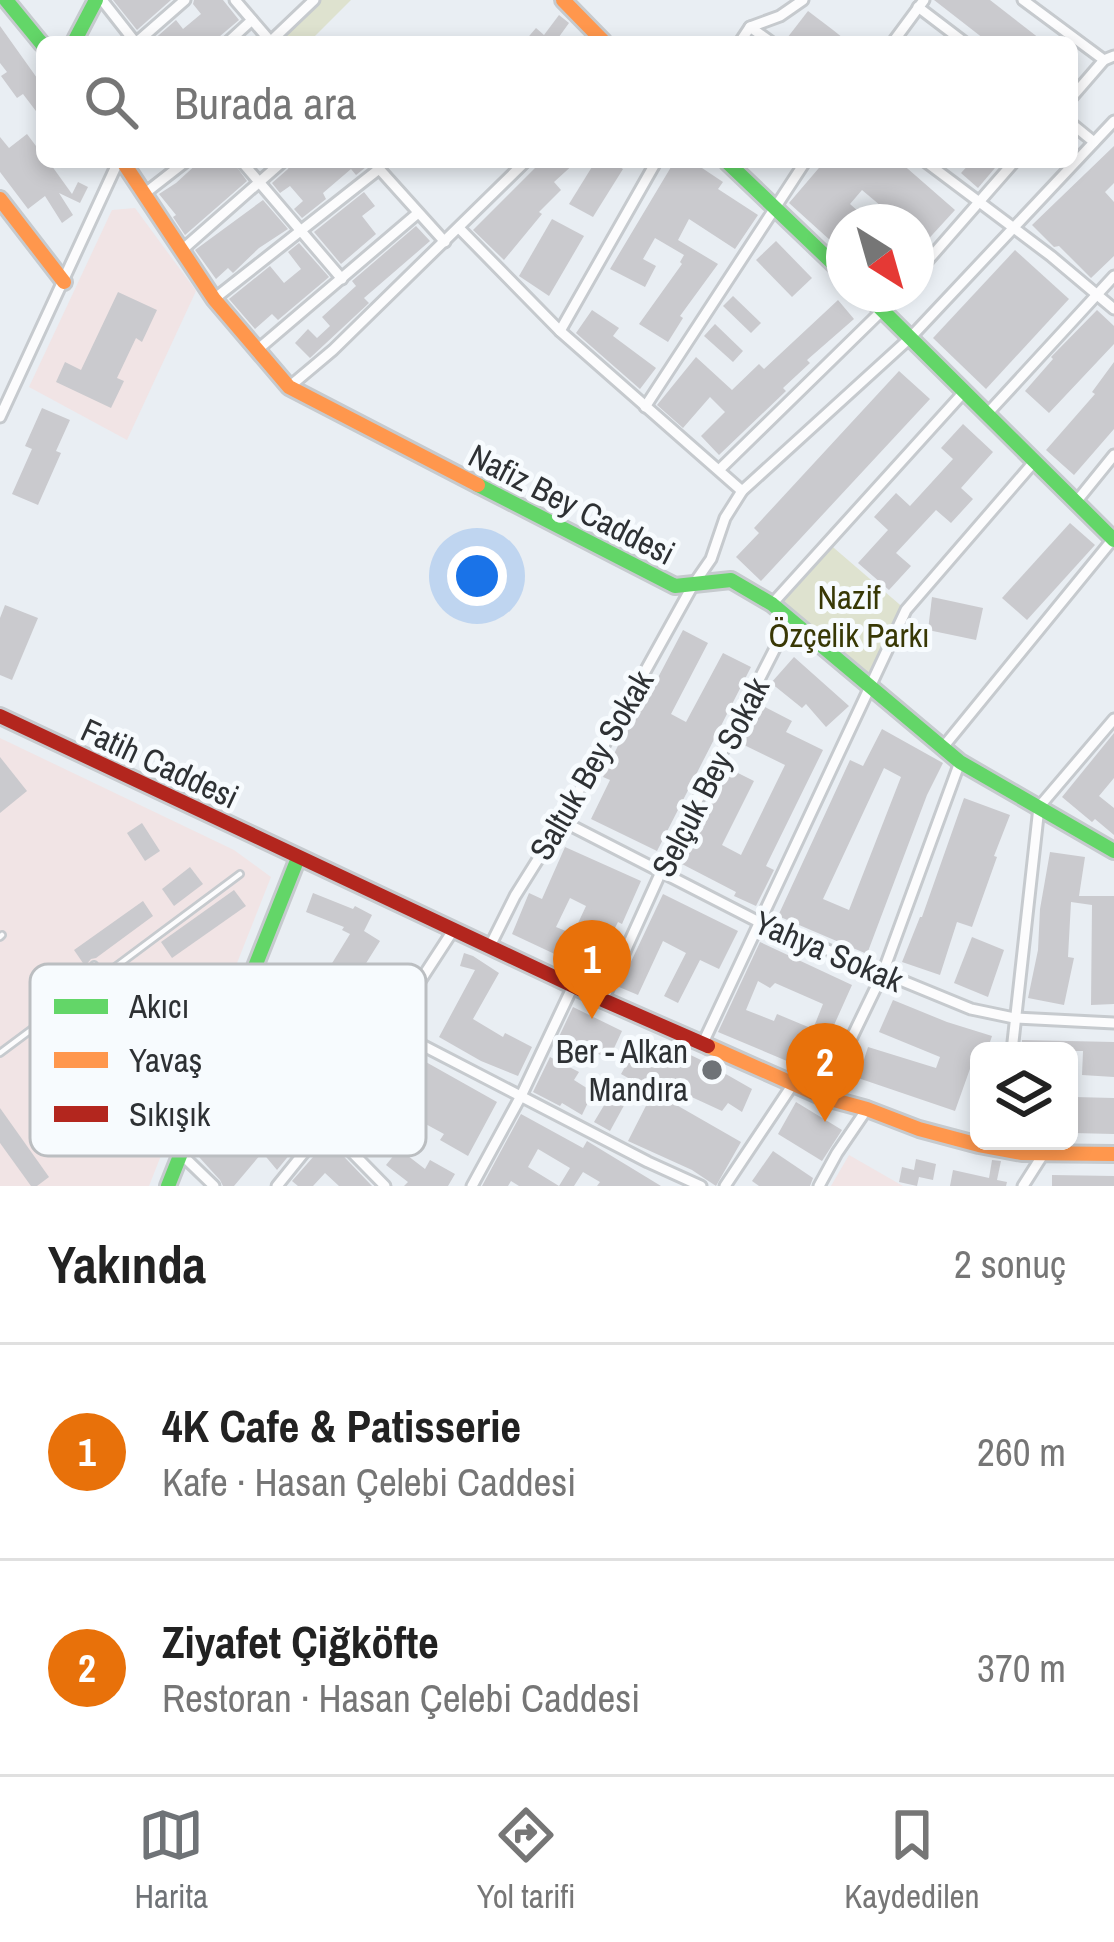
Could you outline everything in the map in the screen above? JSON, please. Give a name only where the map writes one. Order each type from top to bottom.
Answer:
[{"type":"street","points":[[6,0],[36,37]]},
{"type":"street","points":[[78,36],[99,0],[131,36]]},
{"type":"street","points":[[143,36],[185,0]]},
{"type":"street","points":[[235,0],[266,36]]},
{"type":"street","points":[[277,36],[314,0]]},
{"type":"street","points":[[563,0],[598,36]]},
{"type":"street","points":[[744,36],[750,27],[780,16],[803,0]]},
{"type":"street","points":[[1023,0],[1076,36]]},
{"type":"street","points":[[897,36],[921,4],[957,36]]},
{"type":"street","points":[[235,36],[252,20]]},
{"type":"street","points":[[750,27],[763,36]]},
{"type":"street","points":[[1078,37],[1109,58],[1078,91]]},
{"type":"street","points":[[1078,159],[1114,121]]},
{"type":"street","points":[[1078,129],[1094,142]]},
{"type":"street","points":[[0,416],[64,292],[118,168]]},
{"type":"street","name":"Nafiz Bey Caddesi","points":[[125,168],[214,299],[289,387],[657,579],[675,586],[731,580]]},
{"type":"street","points":[[144,194],[177,168]]},
{"type":"street","points":[[247,168],[342,279]]},
{"type":"street","points":[[182,250],[276,168]]},
{"type":"street","points":[[214,299],[373,168]]},
{"type":"street","points":[[379,168],[445,242]]},
{"type":"street","points":[[289,387],[519,168]]},
{"type":"street","points":[[560,331],[653,168]]},
{"type":"street","points":[[733,168],[826,257]]},
{"type":"street","points":[[644,407],[801,168]]},
{"type":"street","points":[[934,168],[1114,309]]},
{"type":"street","points":[[941,174],[946,168]]},
{"type":"street","points":[[934,253],[1009,168]]},
{"type":"street","points":[[459,228],[560,331],[742,491],[910,338],[1070,168]]},
{"type":"street","points":[[0,200],[64,292]]},
{"type":"street","points":[[256,351],[418,213]]},
{"type":"street","points":[[987,414],[1114,276]]},
{"type":"street","points":[[719,470],[883,312]]},
{"type":"street","points":[[885,312],[1114,540],[944,746]]},
{"type":"street","points":[[772,604],[964,392]]},
{"type":"street","points":[[1076,502],[1114,454]]},
{"type":"street","points":[[702,1045],[906,610],[1034,462]]},
{"type":"street","name":"Saltuk Bey Sokak","points":[[490,946],[692,585],[711,559],[725,518],[742,491]]},
{"type":"street","points":[[711,559],[731,580],[772,604],[960,762],[1114,851]]},
{"type":"street","name":"Selçuk Bey Sokak","points":[[603,1000],[661,872],[790,619]]},
{"type":"street","name":"Fatih Caddesi","points":[[0,716],[702,1045],[824,1096],[919,1129],[970,1139]]},
{"type":"street","points":[[1013,1042],[1039,807],[1114,719]]},
{"type":"street","points":[[824,1096],[881,975],[960,762]]},
{"type":"street","name":"Yahya Sokak","points":[[562,821],[759,922],[970,1009],[1014,1018],[1114,1023]]},
{"type":"street","points":[[256,964],[298,858]]},
{"type":"street","points":[[426,971],[454,928]]},
{"type":"street","points":[[472,1186],[573,986]]},
{"type":"street","points":[[426,1047],[701,1186]]},
{"type":"street","points":[[730,1184],[794,1084]]},
{"type":"street","points":[[819,1186],[867,1109]]},
{"type":"street","name":"Fatih Caddesi","points":[[1029,1150],[1114,1154]]},
{"type":"street","points":[[1023,1186],[1044,1153]]},
{"type":"street","points":[[168,1186],[180,1156]]},
{"type":"street","points":[[183,1156],[214,1186]]},
{"type":"street","points":[[277,1186],[301,1156]]},
{"type":"street","points":[[357,1156],[385,1186]]},
{"type":"lane","points":[[117,964],[240,874]]},
{"type":"lane","points":[[0,1053],[30,1030]]},
{"type":"shaded area","points":[[135,208],[196,291],[127,440],[29,387],[112,210]]},
{"type":"shaded area","points":[[0,738],[234,850],[271,877],[237,964],[30,964],[30,1156],[161,1156],[149,1186],[0,1186]]},
{"type":"shaded area","points":[[849,1155],[903,1186],[831,1186]]},
{"type":"green space","points":[[320,0],[351,0],[315,36],[284,36]]},
{"type":"green space","name":"Nazif Özçelik Parkı","points":[[827,542],[906,610],[870,688],[772,604]]},
{"type":"building","points":[[113,0],[171,0],[137,30]]},
{"type":"building","points":[[194,0],[223,0],[239,20],[220,36],[158,36],[176,20],[183,29],[201,14]]},
{"type":"building","points":[[934,0],[990,0],[1036,36],[980,36]]},
{"type":"building","points":[[808,11],[840,36],[789,36]]},
{"type":"building","points":[[559,15],[569,23],[560,36],[529,36],[536,28],[544,35]]},
{"type":"building","points":[[0,26],[36,77],[36,111],[23,94],[17,98],[1,76],[7,72],[0,63]]},
{"type":"building","points":[[27,134],[36,146],[36,168],[53,168],[72,194],[78,182],[88,187],[80,203],[59,193],[73,215],[62,223],[45,196],[28,209],[0,172],[0,137],[9,148]]},
{"type":"building","points":[[1114,146],[1114,183],[1105,192],[1114,202],[1114,256],[1091,278],[1032,225]]},
{"type":"building","points":[[192,168],[237,168],[247,181],[185,235],[159,194]]},
{"type":"building","points":[[365,168],[356,175],[351,169],[302,218],[294,209],[303,201],[290,186],[280,193],[272,183],[288,169]]},
{"type":"building","points":[[535,168],[569,168],[554,182],[561,190],[504,260],[473,230]]},
{"type":"building","points":[[591,168],[623,169],[593,217],[569,204]]},
{"type":"building","points":[[670,168],[702,168],[723,182],[718,189],[758,215],[735,249],[689,219],[678,240],[718,264],[680,316],[668,342],[639,324],[684,255],[655,238],[643,259],[656,266],[645,287],[610,269]]},
{"type":"building","points":[[819,168],[907,168],[955,210],[934,233],[934,204],[879,204],[862,190],[850,204],[826,204],[826,236],[789,203]]},
{"type":"building","points":[[966,168],[995,168],[978,188],[961,173]]},
{"type":"building","points":[[364,192],[375,206],[362,216],[376,234],[341,264],[314,232]]},
{"type":"building","points":[[263,200],[288,229],[233,273],[228,268],[216,279],[195,250]]},
{"type":"building","points":[[552,219],[584,236],[549,296],[519,276]]},
{"type":"building","points":[[416,226],[430,241],[364,298],[369,303],[310,358],[295,343],[308,329],[317,338],[330,326],[322,317],[356,286],[352,281]]},
{"type":"building","points":[[776,241],[812,278],[792,297],[756,260]]},
{"type":"building","points":[[299,243],[329,277],[278,320],[272,314],[255,329],[229,299],[270,266],[284,283],[301,269],[288,252]]},
{"type":"building","points":[[1015,250],[1069,299],[986,389],[933,338]]},
{"type":"building","points":[[118,292],[157,310],[142,342],[136,338],[117,378],[124,381],[111,408],[56,382],[65,362],[81,370]]},
{"type":"building","points":[[733,296],[761,323],[751,333],[723,306]]},
{"type":"building","points":[[592,310],[619,328],[613,336],[656,368],[640,389],[576,333]]},
{"type":"building","points":[[1097,310],[1114,326],[1114,344],[1049,413],[1025,391]]},
{"type":"building","points":[[826,311],[848,312],[854,319],[807,360],[810,363],[783,388],[786,391],[719,455],[701,436],[725,412],[710,397],[683,428],[657,405],[696,357],[732,390],[759,364],[764,369]]},
{"type":"building","points":[[715,324],[743,351],[733,362],[704,336]]},
{"type":"building","points":[[1114,362],[1114,429],[1074,475],[1046,450],[1095,394],[1092,392]]},
{"type":"building","points":[[899,371],[930,399],[761,581],[736,557],[759,533],[754,528]]},
{"type":"building","points":[[42,408],[70,420],[38,505],[12,494],[32,449],[25,446]]},
{"type":"building","points":[[963,424],[993,452],[961,488],[973,499],[951,523],[936,510],[896,553],[911,566],[889,590],[858,563],[888,530],[874,517],[896,493],[910,506],[953,459],[941,448]]},
{"type":"building","points":[[1070,523],[1095,545],[1027,620],[1002,598]]},
{"type":"building","points":[[932,597],[983,608],[976,640],[928,630]]},
{"type":"building","points":[[5,605],[38,618],[12,680],[0,675],[0,618]]},
{"type":"building","points":[[683,630],[708,643],[671,714],[686,722],[723,653],[751,667],[657,851],[591,819],[610,780],[603,777],[637,706],[642,708]]},
{"type":"building","points":[[794,657],[849,706],[826,727],[806,704],[802,708],[771,683]]},
{"type":"building","points":[[761,705],[792,721],[786,732],[823,750],[766,866],[774,870],[756,906],[680,863],[728,768],[754,781],[722,845],[741,855],[785,765],[742,744]]},
{"type":"building","points":[[882,729],[943,763],[867,954],[778,916],[850,760],[863,766]],"holes":[[[884,768],[901,777],[849,910],[823,899]]]},
{"type":"building","points":[[1114,733],[1114,778],[1099,796],[1114,808],[1114,835],[1062,797]]},
{"type":"building","points":[[0,757],[27,791],[0,813]]},
{"type":"building","points":[[964,798],[1010,815],[972,927],[957,922],[940,975],[902,962]]},
{"type":"building","points":[[142,823],[160,851],[145,861],[127,833]]},
{"type":"building","points":[[565,847],[641,881],[593,972],[512,934],[529,893],[542,899]],"holes":[[[570,898],[586,906],[573,934],[556,927]]]},
{"type":"building","points":[[1050,852],[1085,857],[1079,896],[1114,896],[1114,1004],[1091,1005],[1092,905],[1071,902],[1068,957],[1074,958],[1064,1005],[1028,998]]},
{"type":"building","points":[[190,867],[203,884],[174,906],[162,889]]},
{"type":"building","points":[[234,890],[246,906],[172,958],[161,942]]},
{"type":"building","points":[[313,893],[355,906],[372,915],[364,931],[380,941],[366,964],[332,964],[350,934],[306,912]]},
{"type":"building","points":[[663,894],[738,931],[719,969],[700,960],[678,1003],[664,996],[686,953],[663,941],[638,995],[619,987]]},
{"type":"building","points":[[143,901],[153,916],[87,964],[74,950]]},
{"type":"building","points":[[972,937],[1004,950],[988,997],[954,983]]},
{"type":"building","points":[[760,942],[852,985],[813,1072],[718,1032]],"holes":[[[758,981],[770,988],[775,983],[823,1004],[813,1029],[777,1014],[774,1021],[746,1010]]]},
{"type":"building","points":[[464,953],[499,973],[473,1019],[532,1047],[518,1076],[439,1037],[475,970],[460,966]]},
{"type":"building","points":[[893,1000],[992,1036],[990,1042],[970,1042],[970,1069],[955,1111],[858,1078],[868,1047],[936,1068],[940,1057],[879,1032]]},
{"type":"building","points":[[573,1007],[622,1031],[609,1059],[588,1049],[585,1056],[556,1043]]},
{"type":"building","points":[[642,1037],[673,1054],[676,1048],[752,1089],[742,1112],[728,1103],[722,1111],[672,1088],[666,1099],[741,1142],[716,1186],[628,1141],[653,1092],[621,1074]]},
{"type":"building","points":[[1022,1040],[1114,1042],[1114,1077],[1082,1075],[1083,1051],[1078,1051],[1078,1042]]},
{"type":"building","points":[[550,1057],[579,1072],[574,1080],[593,1092],[582,1115],[533,1092]]},
{"type":"building","points":[[426,1062],[497,1102],[468,1156],[440,1140],[444,1134],[426,1124]]},
{"type":"building","points":[[612,1092],[627,1100],[610,1131],[594,1122]]},
{"type":"building","points":[[1078,1097],[1114,1098],[1114,1134],[1078,1133]]},
{"type":"building","points":[[796,1102],[842,1130],[822,1161],[778,1134]]},
{"type":"building","points":[[0,1108],[49,1177],[31,1186],[0,1143]]},
{"type":"building","points":[[521,1114],[583,1148],[587,1141],[661,1186],[597,1186],[600,1182],[583,1172],[574,1186],[559,1186],[519,1186],[511,1181],[508,1186],[482,1186]],"holes":[[[538,1149],[570,1168],[559,1186],[528,1167]]]},
{"type":"building","points":[[773,1151],[813,1178],[810,1186],[759,1186],[752,1181]]},
{"type":"building","points":[[259,1156],[234,1186],[223,1186],[199,1157]]},
{"type":"building","points":[[265,1156],[288,1156],[277,1170]]},
{"type":"building","points":[[314,1156],[343,1156],[372,1186],[339,1186],[325,1173],[313,1186],[292,1181]]},
{"type":"building","points":[[393,1156],[408,1156],[425,1169],[430,1160],[455,1174],[448,1186],[404,1186],[408,1182],[386,1165]]},
{"type":"building","points":[[916,1159],[936,1164],[933,1180],[919,1177],[917,1186],[899,1182],[902,1167],[914,1170]]},
{"type":"building","points":[[992,1160],[1001,1161],[997,1180],[1007,1182],[1006,1186],[950,1186],[953,1170],[989,1178]]},
{"type":"building","points":[[1052,1175],[1114,1176],[1114,1186],[1052,1186]]},
{"type":"traffic: fast","points":[[6,0],[36,37]]},
{"type":"traffic: fast","points":[[77,36],[96,0]]},
{"type":"traffic: fast","points":[[733,168],[826,257]]},
{"type":"traffic: fast","points":[[884,312],[1114,540]]},
{"type":"traffic: fast","points":[[478,485],[675,586],[731,580],[772,604],[960,762],[1114,851]]},
{"type":"traffic: fast","points":[[256,964],[298,858]]},
{"type":"traffic: fast","points":[[168,1186],[180,1156]]},
{"type":"traffic: slow","points":[[563,0],[598,36]]},
{"type":"traffic: slow","points":[[127,168],[214,299],[289,387],[478,485]]},
{"type":"traffic: slow","points":[[0,199],[64,282]]},
{"type":"traffic: slow","points":[[708,1046],[823,1097],[979,1145],[1022,1153],[1114,1154]]},
{"type":"traffic: jam","points":[[0,716],[708,1046]]},
{"type":"place","name":"4K Cafe & Patisserie","points":[[592,1019]]},
{"type":"place","name":"Ber - Alkan Mandıra","points":[[712,1070]]},
{"type":"place","name":"Ziyafet Çiğköfte","points":[[825,1122]]}]
